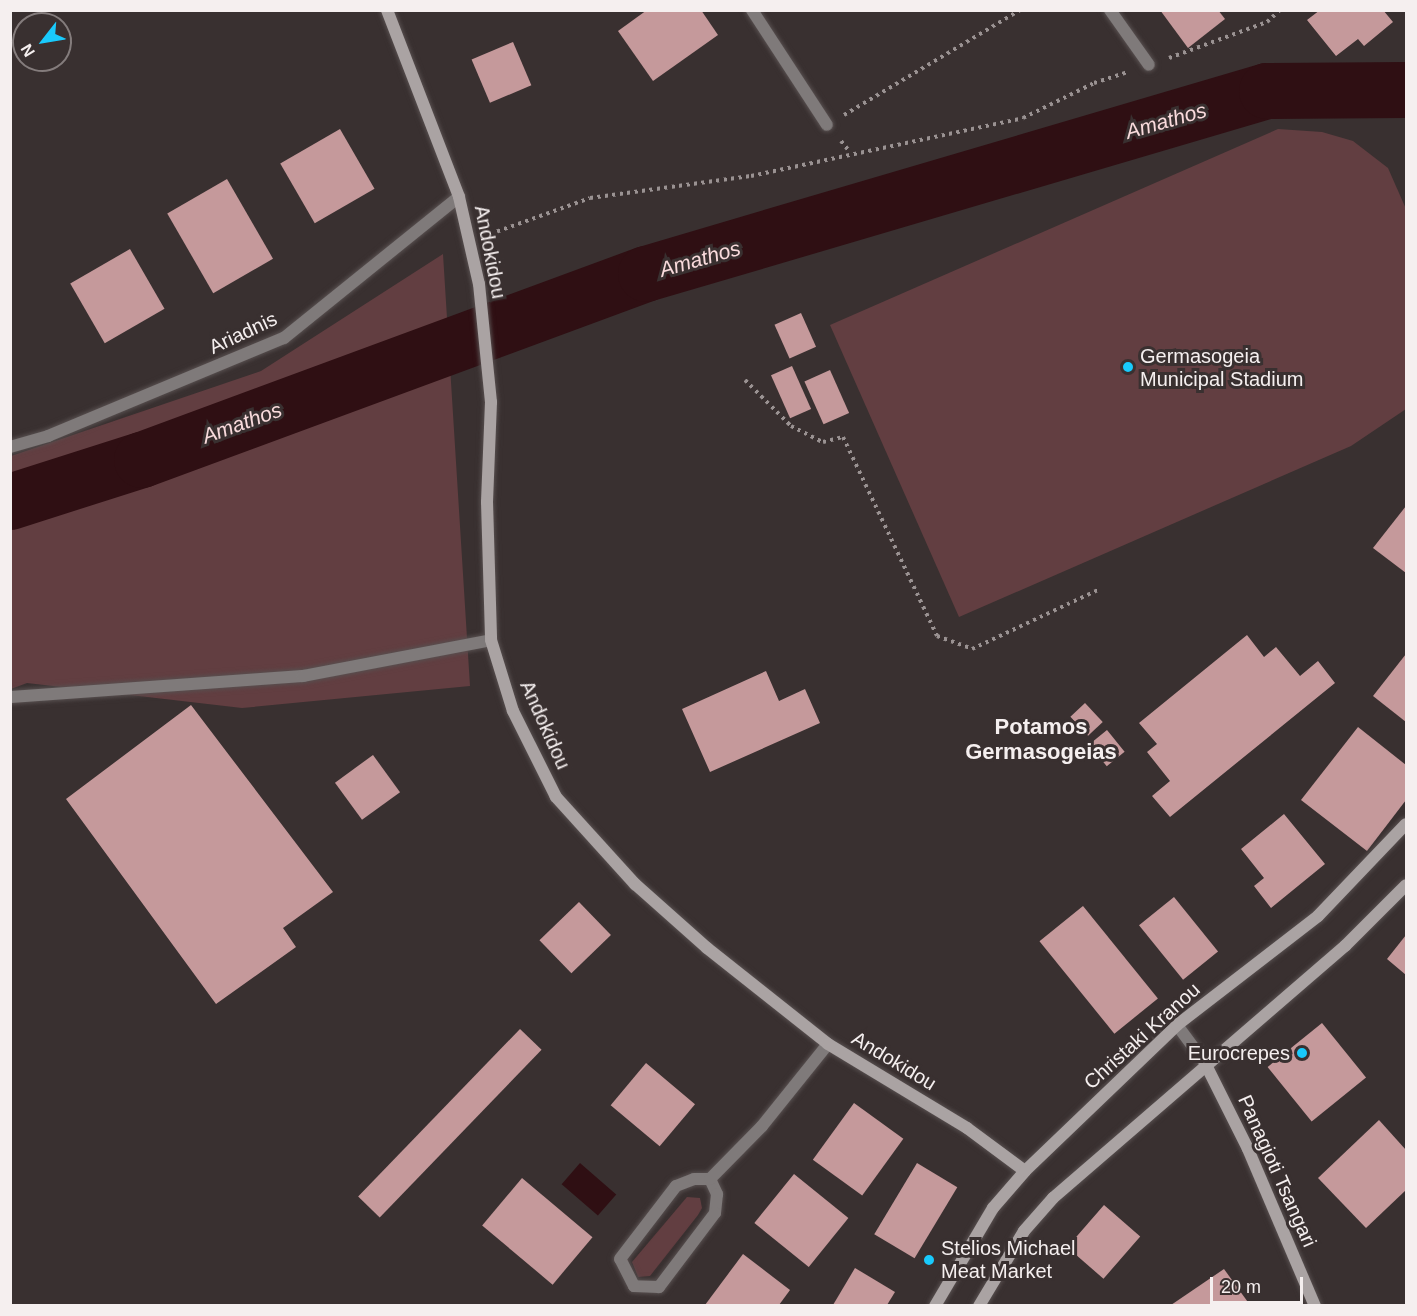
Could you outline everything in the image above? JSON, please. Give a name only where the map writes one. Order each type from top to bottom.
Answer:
[{"type":"street","name":"Andokidou","points":[[387,10],[459,197],[467,243],[479,284],[491,402],[487,502],[491,640],[513,711],[556,796],[635,884],[708,948],[828,1044],[967,1128],[1025,1171]]},
{"type":"street","points":[[752,10],[827,125]]},
{"type":"street","points":[[1110,10],[1149,65]]},
{"type":"street","name":"Ariadnis","points":[[10,447],[48,436],[284,338],[459,197]]},
{"type":"street","points":[[10,697],[303,676],[491,640]]},
{"type":"street","name":"Christaki Kranou","points":[[935,1305],[993,1208],[1025,1171],[1177,1025],[1318,916],[1407,824]]},
{"type":"street","points":[[979,1305],[1024,1231],[1053,1198],[1205,1063],[1345,946],[1407,885]]},
{"type":"street","name":"Panagioti Tsangari","points":[[1177,1025],[1205,1063],[1248,1149],[1315,1305]]},
{"type":"street","points":[[710,1179],[717,1194],[715,1213],[659,1287],[634,1286],[620,1259],[676,1186],[694,1179],[710,1179],[762,1126],[828,1044]]},
{"type":"path","points":[[827,125],[1020,10]]},
{"type":"path","points":[[467,243],[590,198],[751,176],[1023,118],[1094,83],[1267,22],[1280,10]]},
{"type":"path","points":[[745,380],[791,426],[823,442],[843,436],[938,636],[972,650],[1098,590]]},
{"type":"shaded area","name":"Germasogeia Municipal Stadium","points":[[1278,129],[1322,132],[1353,141],[1388,168],[1406,209],[1406,409],[1351,446],[959,617],[830,325]]},
{"type":"shaded area","points":[[443,254],[470,686],[242,708],[27,683],[11,689],[11,456],[261,371]]},
{"type":"shaded area","points":[[580,1163],[616,1194],[598,1216],[562,1184]]},
{"type":"shaded area","points":[[687,1197],[700,1198],[702,1208],[698,1215],[650,1276],[638,1277],[632,1262]]},
{"type":"building","points":[[647,10],[701,10],[718,35],[653,81],[618,31]]},
{"type":"building","points":[[1160,10],[1218,10],[1225,19],[1188,48]]},
{"type":"building","points":[[1320,10],[1383,10],[1393,22],[1364,46],[1358,39],[1336,56],[1307,20]]},
{"type":"building","points":[[513,42],[531,85],[490,103],[472,60]]},
{"type":"building","points":[[340,129],[374,189],[315,223],[280,164]]},
{"type":"building","points":[[227,179],[273,259],[213,293],[167,214]]},
{"type":"building","points":[[130,249],[164,309],[105,343],[70,284]]},
{"type":"building","points":[[801,313],[816,347],[790,359],[775,325]]},
{"type":"building","points":[[792,366],[811,409],[790,418],[771,375]]},
{"type":"building","points":[[830,370],[849,413],[824,424],[804,381]]},
{"type":"building","points":[[1406,506],[1406,573],[1373,548]]},
{"type":"building","points":[[1247,635],[1264,657],[1276,647],[1300,676],[1318,661],[1335,683],[1170,817],[1152,796],[1170,781],[1147,752],[1157,744],[1139,723]]},
{"type":"building","points":[[1406,654],[1406,722],[1373,696]]},
{"type":"building","points":[[766,671],[779,701],[805,689],[820,723],[710,772],[682,709]]},
{"type":"building","points":[[1085,703],[1103,722],[1088,736],[1070,717]]},
{"type":"building","points":[[191,705],[333,892],[283,928],[296,947],[216,1004],[66,799]]},
{"type":"building","points":[[1358,727],[1406,765],[1406,800],[1367,851],[1301,800]]},
{"type":"building","points":[[1107,730],[1125,752],[1107,766],[1089,744]]},
{"type":"building","points":[[373,755],[400,792],[362,820],[335,783]]},
{"type":"building","points":[[1284,814],[1325,864],[1271,908],[1254,886],[1264,878],[1241,849]]},
{"type":"building","points":[[1174,897],[1218,951],[1183,980],[1139,925]]},
{"type":"building","points":[[579,902],[611,935],[571,973],[539,940]]},
{"type":"building","points":[[1083,906],[1158,998],[1114,1034],[1039,941]]},
{"type":"building","points":[[1406,935],[1406,975],[1387,959]]},
{"type":"building","points":[[1322,1023],[1366,1077],[1312,1121],[1268,1067]]},
{"type":"building","points":[[520,1029],[542,1050],[380,1217],[358,1197]]},
{"type":"building","points":[[646,1063],[695,1104],[660,1146],[611,1105]]},
{"type":"building","points":[[854,1103],[903,1139],[862,1195],[813,1160]]},
{"type":"building","points":[[1379,1120],[1406,1150],[1406,1190],[1366,1228],[1318,1178]]},
{"type":"building","points":[[917,1163],[957,1187],[915,1258],[874,1234]]},
{"type":"building","points":[[794,1174],[848,1218],[809,1267],[754,1223]]},
{"type":"building","points":[[522,1178],[592,1237],[553,1285],[482,1225]]},
{"type":"building","points":[[1104,1205],[1140,1236],[1103,1279],[1067,1247]]},
{"type":"building","points":[[743,1254],[790,1290],[779,1305],[705,1305]]},
{"type":"building","points":[[855,1268],[895,1292],[887,1305],[833,1305]]},
{"type":"building","points":[[1224,1269],[1250,1305],[1171,1305]]},
{"type":"waterway","name":"Amathos","points":[[10,502],[142,460],[646,274],[1267,91],[1406,90]]},
{"type":"place","name":"Germasogeia Municipal Stadium","points":[[1128,367]]},
{"type":"place","name":"Eurocrepes","points":[[1302,1053]]},
{"type":"place","name":"Stelios Michael Meat Market","points":[[929,1260]]},
{"type":"district","name":"Potamos Germasogeias","points":[[1041,738]]}]
